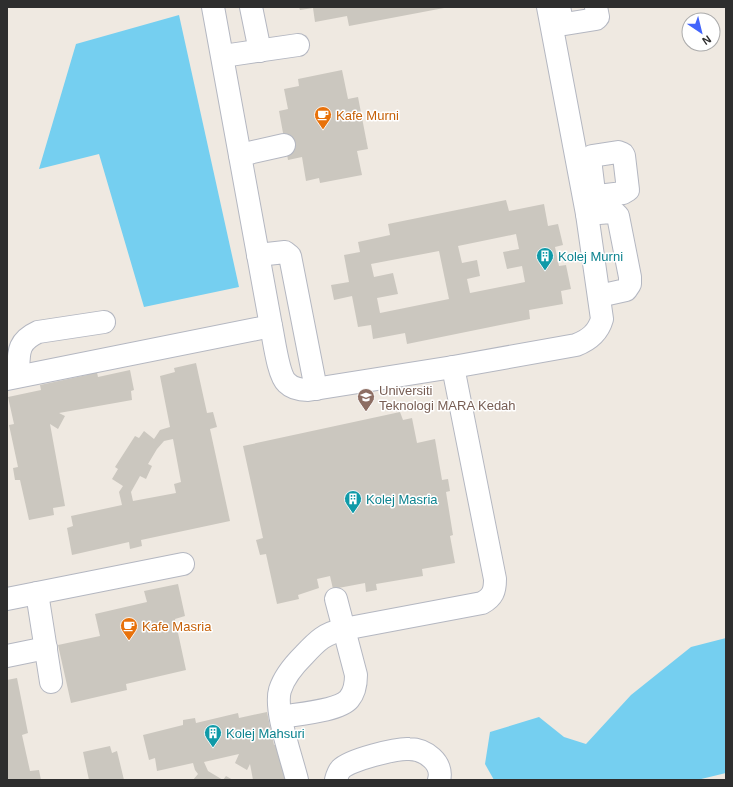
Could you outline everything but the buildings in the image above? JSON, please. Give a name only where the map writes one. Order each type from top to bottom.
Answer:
[{"type":"street","points":[[213,7],[271,326],[282,374],[287,383],[300,390],[316,389],[454,367],[584,342],[592,337],[601,325],[602,319],[587,214],[587,182],[555,8]]},
{"type":"street","points":[[251,7],[260,51]]},
{"type":"street","points":[[555,8],[562,21],[566,24],[596,19],[598,17],[596,7]]},
{"type":"street","points":[[223,56],[298,45]]},
{"type":"street","points":[[240,155],[284,145]]},
{"type":"street","points":[[587,182],[626,174]]},
{"type":"street","points":[[587,214],[611,212],[618,216],[630,277],[630,284],[626,290],[599,296]]},
{"type":"street","points":[[258,255],[285,252],[290,256],[316,389]]},
{"type":"street","points":[[104,322],[38,332],[30,336],[22,341],[13,377],[271,326]]},
{"type":"street","points":[[297,780],[281,717],[279,691],[285,679],[300,658],[320,638],[344,629],[482,603],[492,596],[495,589],[495,579],[454,367]]},
{"type":"street","points":[[7,599],[183,564]]},
{"type":"street","points":[[37,593],[51,682]]},
{"type":"street","points":[[281,717],[337,707],[349,700],[356,687],[356,675],[336,599]]},
{"type":"street","points":[[7,656],[46,648]]},
{"type":"street","points":[[336,780],[340,770],[348,763],[358,759],[409,748],[425,753],[436,761],[441,773],[439,780]]},
{"type":"water","points":[[179,15],[239,287],[144,307],[99,154],[39,169],[76,44]]},
{"type":"water","points":[[726,638],[726,773],[697,780],[494,780],[485,764],[490,732],[539,717],[564,737],[586,744],[631,695],[691,647]]},
{"type":"place","name":"Kafe Murni","points":[[323,130]]},
{"type":"place","name":"Kolej Murni","points":[[545,271]]},
{"type":"place","name":"Universiti Teknologi MARA Kedah","points":[[366,412]]},
{"type":"place","name":"Kolej Masria","points":[[353,514]]},
{"type":"place","name":"Kafe Masria","points":[[129,641]]},
{"type":"place","name":"Kolej Mahsuri","points":[[213,748]]}]
